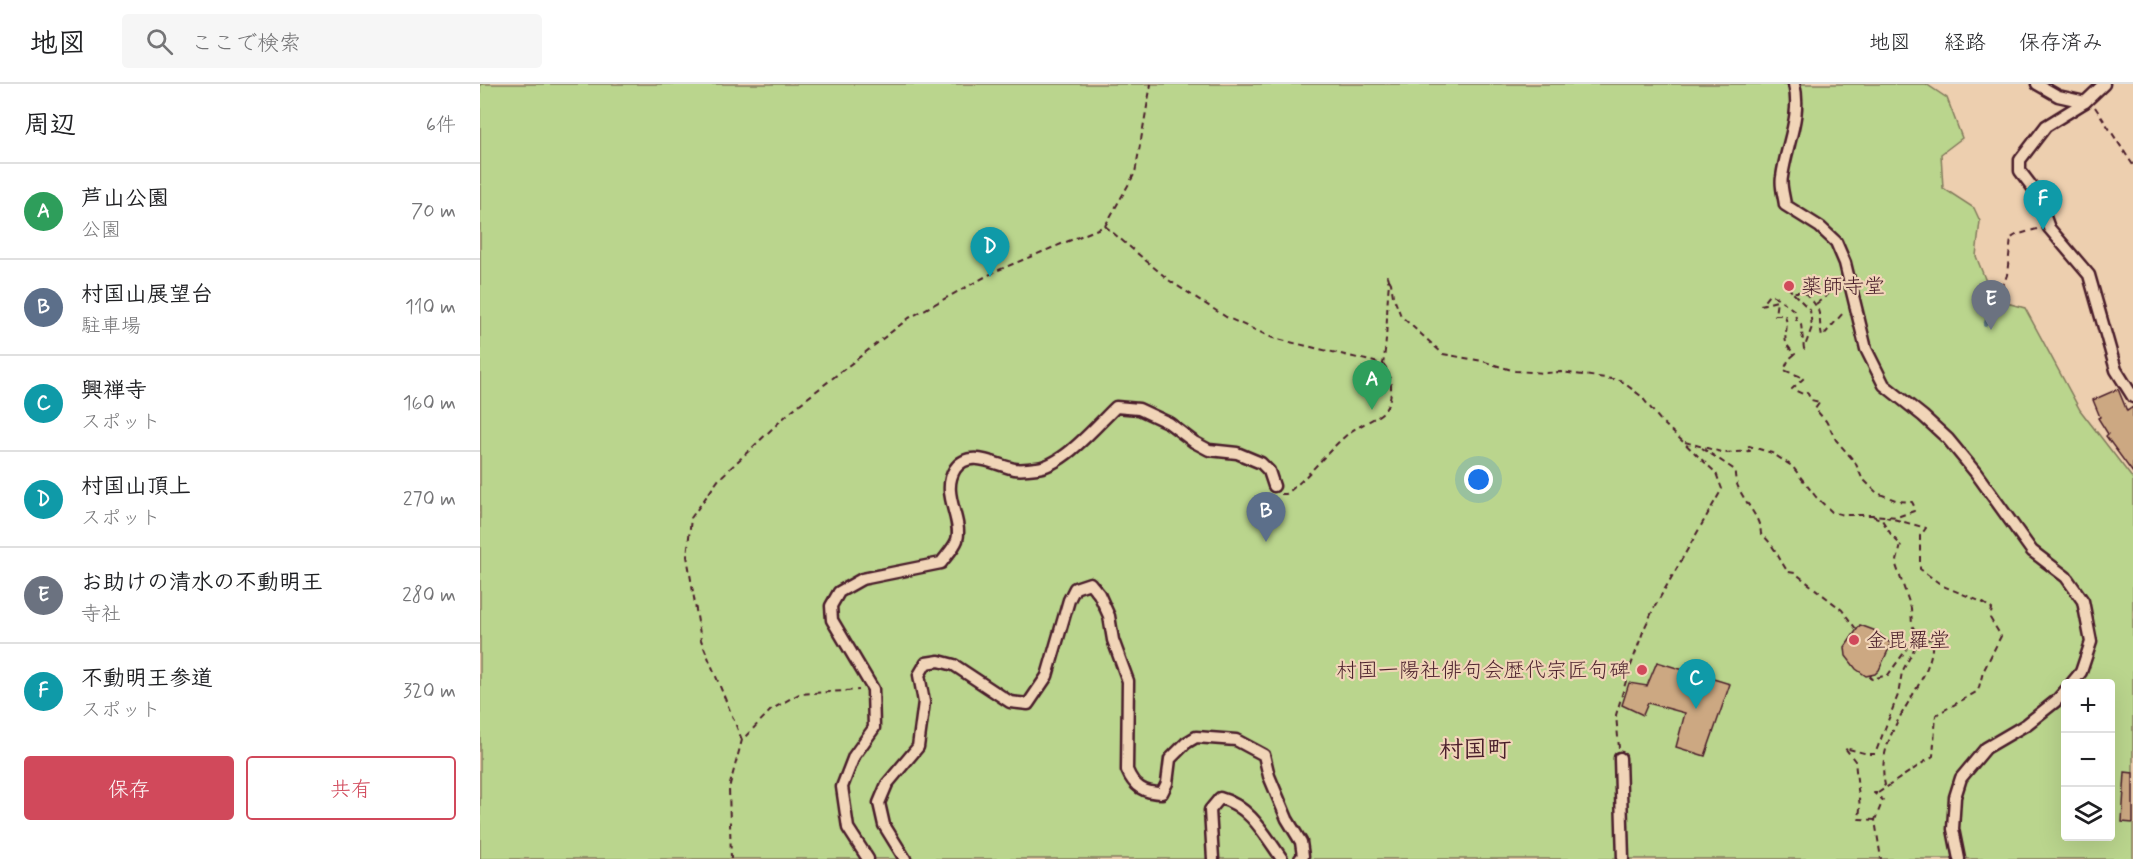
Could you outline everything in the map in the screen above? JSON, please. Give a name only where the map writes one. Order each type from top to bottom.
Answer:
[{"type":"street","points":[[1794,84],[1797,96],[1792,137],[1781,179],[1785,205],[1820,227],[1836,242],[1845,263],[1866,348],[1884,386],[1948,439],[1976,473],[2032,551],[2066,577],[2082,601],[2091,642],[2081,672],[2075,679]]},
{"type":"street","points":[[2037,84],[2058,96],[2087,100]]},
{"type":"street","points":[[2104,84],[2087,100],[2046,126],[2020,160],[2020,171],[2036,192],[2048,225],[2089,275],[2116,370],[2133,397]]},
{"type":"street","points":[[868,859],[848,828],[842,787],[854,756],[874,728],[873,689],[832,620],[831,606],[839,592],[862,579],[941,563],[956,542],[958,528],[950,503],[951,484],[955,470],[964,461],[977,458],[1016,469],[1040,468],[1078,444],[1116,407],[1139,409],[1169,423],[1209,450],[1237,453],[1261,463],[1269,471],[1274,486]]},
{"type":"street","points":[[905,859],[884,825],[879,803],[887,784],[918,747],[924,702],[919,675],[926,663],[939,661],[954,665],[1011,702],[1028,704],[1047,676],[1069,600],[1075,588],[1090,583],[1099,594],[1109,616],[1113,640],[1128,681],[1126,770],[1132,783],[1148,793],[1162,793],[1167,783],[1170,759],[1186,743],[1196,737],[1236,740],[1264,755],[1269,776],[1287,819],[1301,842],[1303,856],[1300,859]]},
{"type":"street","points":[[1959,859],[1953,829],[1955,797],[1961,778],[1986,748],[2027,724],[2061,696]]},
{"type":"street","points":[[1620,759],[1623,859]]},
{"type":"street","points":[[1212,859],[1210,810],[1220,798],[1233,801],[1254,820],[1282,859]]},
{"type":"path","points":[[742,740],[701,640],[687,556],[691,518],[719,479],[791,411],[909,318],[996,272],[1105,226],[1135,173],[1151,84]]},
{"type":"path","points":[[2087,100],[2133,165]]},
{"type":"path","points":[[1991,318],[2007,275],[2011,238],[2048,225]]},
{"type":"path","points":[[1105,226],[1170,281],[1226,317],[1273,338],[1383,364],[1389,370],[1391,395],[1384,411],[1350,431],[1286,494],[1280,494],[1274,486]]},
{"type":"path","points":[[1383,364],[1387,345],[1385,329],[1389,283],[1387,276],[1401,316],[1443,354],[1515,370],[1561,372],[1620,380],[1641,396],[1661,421],[1716,473],[1722,489],[1654,608],[1629,671],[1616,715],[1620,759]]},
{"type":"path","points":[[1683,441],[1725,453],[1750,451],[1746,449],[1749,446],[1772,453],[1792,466],[1816,497],[1832,512],[1844,515],[1897,517],[1914,510],[1912,502],[1898,501],[1877,493],[1862,478],[1855,462],[1836,440],[1826,421],[1815,409],[1820,402],[1811,400],[1807,392],[1803,394],[1792,389],[1803,378],[1784,370],[1789,359],[1795,354],[1787,348],[1785,340],[1788,325],[1786,317],[1775,315],[1777,301],[1761,305],[1769,295],[1772,295],[1781,299],[1785,306],[1795,311],[1796,319],[1801,324],[1804,349],[1812,327],[1810,310],[1788,287]]},
{"type":"path","points":[[1792,292],[1804,292],[1816,304],[1821,317],[1822,337],[1845,310]]},
{"type":"path","points":[[1816,304],[1830,293]]},
{"type":"path","points":[[1683,441],[1701,447],[1735,470],[1734,479],[1760,522],[1761,534],[1771,542],[1788,572],[1795,573],[1842,610],[1856,629]]},
{"type":"path","points":[[1873,515],[1882,520],[1901,545],[1896,565],[1909,601],[1912,625],[1920,637],[1926,640],[1932,639],[1933,645],[1925,670],[1890,736],[1881,771],[1885,785],[1874,793],[1883,800],[1875,820],[1881,859]]},
{"type":"path","points":[[1873,515],[1926,528],[1920,536],[1920,569],[1943,586],[1982,602],[1992,609],[1990,618],[2001,636],[1983,672],[1978,692],[1936,715],[1932,756],[1878,792]]},
{"type":"path","points":[[1870,675],[1872,678],[1888,675],[1916,631]]},
{"type":"path","points":[[1875,820],[1859,819],[1855,760],[1845,748],[1875,754],[1898,695],[1902,672],[1920,637]]},
{"type":"path","points":[[731,859],[729,788],[742,740],[772,709],[799,694],[873,689]]},
{"type":"green space","points":[[480,84],[1926,84],[1947,98],[1962,138],[1941,154],[1943,188],[1974,208],[1980,221],[1976,256],[1989,289],[2003,302],[2025,308],[2080,410],[2133,479],[2133,859],[480,859]]},
{"type":"building","points":[[2118,389],[2127,411],[2133,407],[2133,473],[2106,436],[2108,434],[2098,418],[2100,417],[2093,400]]},
{"type":"building","points":[[1860,625],[1876,631],[1891,644],[1879,670],[1875,674],[1866,676],[1856,669],[1846,656],[1845,647]]},
{"type":"building","points":[[1657,662],[1730,684],[1705,756],[1676,747],[1685,713],[1648,703],[1643,715],[1622,705],[1629,683],[1647,686]]},
{"type":"building","points":[[2125,772],[2133,773],[2133,823],[2122,822]]},
{"type":"waterway","points":[[1985,325],[1997,293]]},
{"type":"place","name":"不動明王参道","points":[[2043,230]]},
{"type":"place","name":"村国山頂上","points":[[990,277]]},
{"type":"place","name":"薬師寺堂","points":[[1789,286]]},
{"type":"place","name":"お助けの清水の不動明王","points":[[1991,330]]},
{"type":"place","name":"芦山公園","points":[[1372,410]]},
{"type":"place","name":"村国山展望台","points":[[1266,542]]},
{"type":"place","name":"金毘羅堂","points":[[1854,640]]},
{"type":"place","name":"村国一陽社俳句会歴代宗匠句碑","points":[[1642,670]]},
{"type":"place","name":"興禅寺","points":[[1696,709]]},
{"type":"district","name":"村国町","points":[[1475,749]]}]
